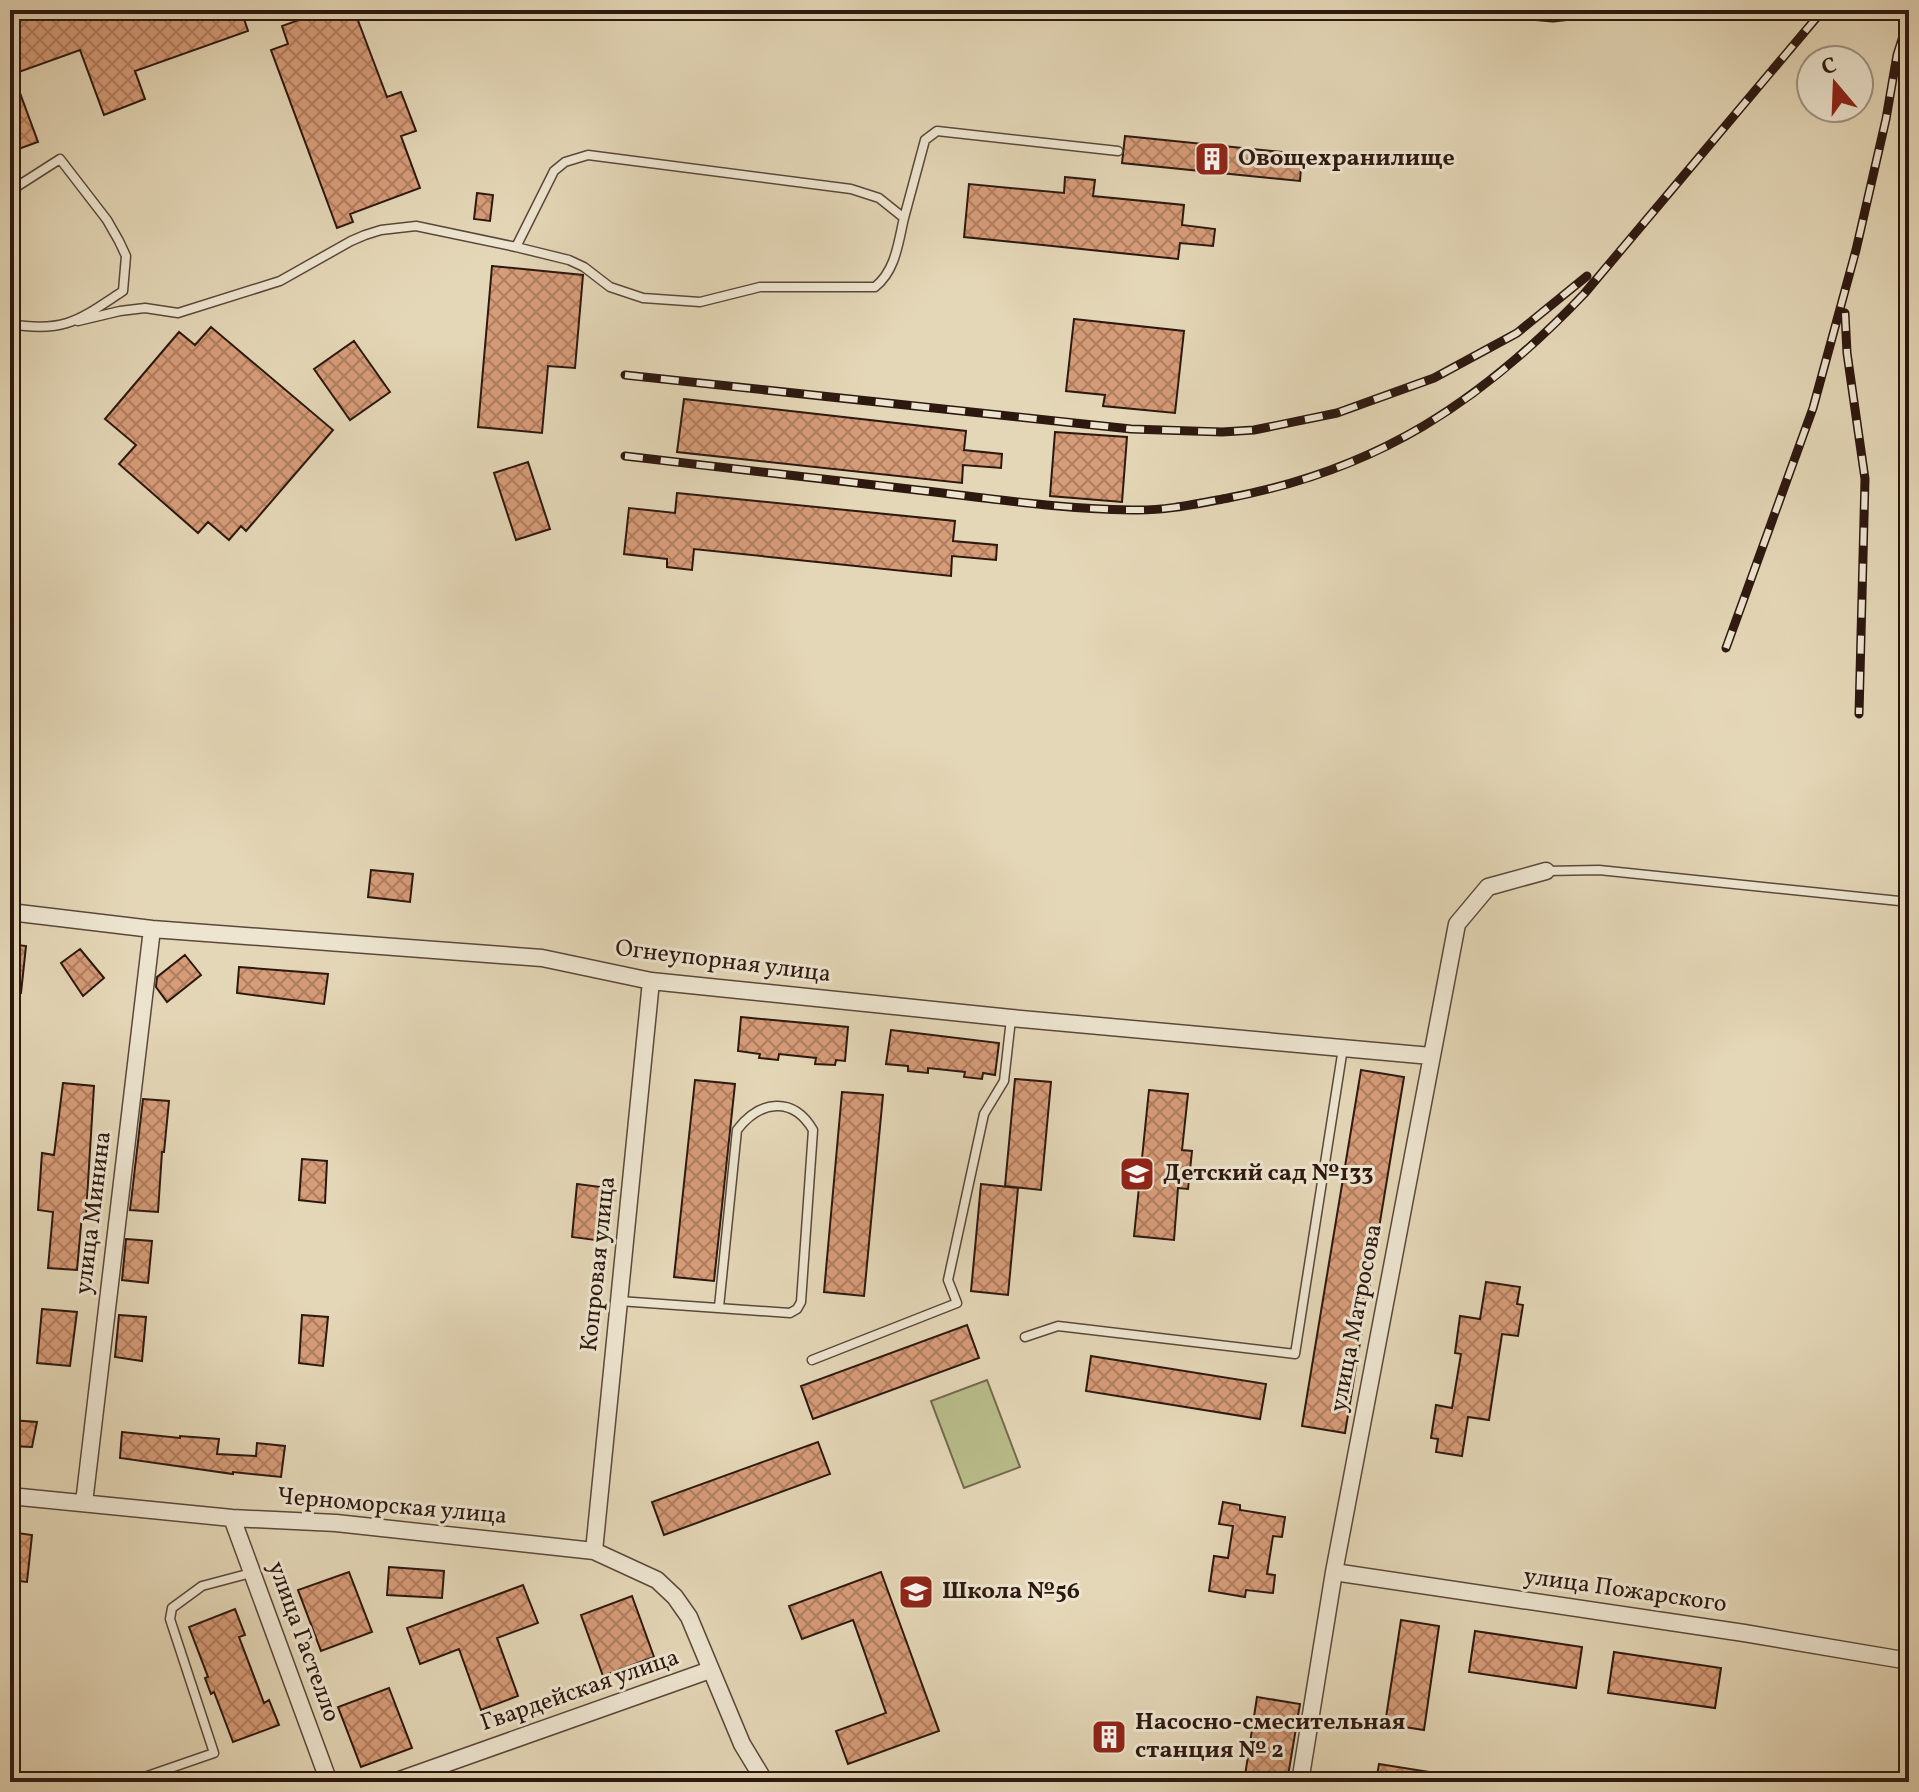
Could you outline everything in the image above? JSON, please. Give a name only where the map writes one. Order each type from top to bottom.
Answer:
[{"type":"street","name":"улица Матросова","points":[[1300,1782],[1334,1572],[1457,924],[1488,887],[1546,871]]},
{"type":"street","name":"Огнеупорная улица","points":[[10,912],[152,929],[542,958],[651,981],[1431,1056]]},
{"type":"street","name":"улица Минина","points":[[84,1503],[152,929]]},
{"type":"street","name":"Копровая улица","points":[[594,1551],[651,981]]},
{"type":"street","name":"Черноморская улица","points":[[10,1496],[232,1518],[336,1523],[594,1551],[657,1580],[675,1597],[689,1617],[710,1670]]},
{"type":"street","name":"улица Гастелло","points":[[232,1518],[329,1782]]},
{"type":"street","name":"улица Пожарского","points":[[1334,1572],[1744,1633],[1909,1661]]},
{"type":"street","name":"Гвардейская улица","points":[[394,1782],[710,1670],[742,1744],[765,1782]]},
{"type":"lane","points":[[10,324],[37,328],[145,308],[178,313],[280,281],[351,241],[399,227],[430,228],[569,260],[624,294],[643,298],[700,302],[760,287],[875,287],[883,281],[894,260],[925,140],[937,131],[1118,151]]},
{"type":"lane","points":[[516,247],[554,171],[565,162],[588,155],[851,189],[879,198],[904,218]]},
{"type":"lane","points":[[10,191],[60,159],[107,220],[119,241],[126,256],[123,291],[78,321]]},
{"type":"lane","points":[[1546,871],[1599,870],[1909,902]]},
{"type":"lane","points":[[812,1360],[957,1303],[948,1280],[984,1114],[1004,1081],[1011,1018]]},
{"type":"lane","points":[[1025,1337],[1058,1326],[1295,1354],[1343,1048]]},
{"type":"lane","points":[[619,1301],[790,1313],[797,1309],[801,1302],[813,1130],[805,1116],[788,1107],[765,1106],[746,1117],[737,1130],[719,1307]]},
{"type":"lane","points":[[130,1782],[214,1753],[170,1619],[172,1608],[202,1586],[252,1573]]},
{"type":"green space","points":[[987,1380],[1020,1467],[964,1488],[931,1401]]},
{"type":"building","points":[[10,10],[241,10],[248,31],[135,71],[145,99],[104,115],[80,50],[13,74],[38,142],[10,152]]},
{"type":"building","points":[[326,10],[354,10],[387,97],[401,92],[416,131],[401,136],[420,188],[350,214],[353,222],[337,228],[271,50],[288,44],[282,26]]},
{"type":"building","name":"Овощехранилище","points":[[1125,136],[1302,154],[1300,181],[1122,163]]},
{"type":"building","points":[[1065,177],[1095,180],[1093,196],[1184,205],[1182,225],[1215,229],[1213,246],[1180,243],[1178,259],[964,237],[969,184],[1064,193]]},
{"type":"building","points":[[477,193],[493,195],[490,221],[474,219]]},
{"type":"building","points":[[492,266],[583,275],[575,368],[548,366],[542,433],[478,427]]},
{"type":"building","points":[[1074,319],[1184,331],[1175,413],[1103,406],[1105,395],[1066,391]]},
{"type":"building","points":[[211,327],[333,430],[246,531],[241,526],[229,540],[208,522],[198,533],[119,464],[136,445],[105,419],[179,332],[195,345]]},
{"type":"building","points":[[354,341],[390,392],[350,420],[314,369]]},
{"type":"building","points":[[684,399],[966,431],[964,450],[1002,454],[1001,468],[963,465],[962,483],[677,452]]},
{"type":"building","points":[[1055,432],[1127,437],[1122,502],[1050,496]]},
{"type":"building","points":[[528,462],[550,529],[516,540],[494,473]]},
{"type":"building","points":[[677,493],[955,521],[953,541],[997,545],[996,560],[952,556],[951,576],[694,549],[692,570],[667,567],[667,559],[624,554],[629,508],[675,513]]},
{"type":"building","points":[[371,870],[413,874],[410,902],[368,897]]},
{"type":"building","points":[[10,944],[26,946],[21,993],[10,992]]},
{"type":"building","points":[[80,949],[104,978],[83,996],[61,963]]},
{"type":"building","points":[[185,955],[201,975],[167,1002],[156,987],[157,977]]},
{"type":"building","points":[[239,967],[328,974],[324,1004],[237,993]]},
{"type":"building","points":[[741,1017],[848,1027],[845,1061],[836,1060],[835,1065],[815,1064],[816,1058],[779,1054],[778,1060],[738,1051]]},
{"type":"building","points":[[891,1030],[999,1043],[995,1075],[983,1073],[982,1079],[964,1077],[965,1072],[928,1068],[928,1073],[908,1071],[908,1066],[886,1064]]},
{"type":"building","points":[[1361,1070],[1404,1077],[1345,1433],[1302,1426]]},
{"type":"building","points":[[1015,1079],[1051,1082],[1041,1190],[1005,1186]]},
{"type":"building","points":[[695,1080],[735,1084],[714,1281],[674,1277]]},
{"type":"building","points":[[63,1083],[94,1086],[86,1215],[82,1215],[77,1270],[48,1268],[53,1212],[38,1210],[42,1153],[54,1155]]},
{"type":"building","points":[[1149,1090],[1188,1094],[1182,1150],[1192,1151],[1188,1189],[1178,1188],[1174,1240],[1134,1236]]},
{"type":"building","points":[[842,1092],[883,1095],[864,1296],[824,1292]]},
{"type":"building","points":[[143,1099],[169,1101],[158,1212],[130,1210]]},
{"type":"building","points":[[302,1159],[327,1161],[325,1203],[299,1200]]},
{"type":"building","points":[[577,1184],[609,1188],[603,1241],[572,1237]]},
{"type":"building","points":[[981,1184],[1018,1188],[1008,1295],[971,1291]]},
{"type":"building","points":[[126,1239],[152,1241],[148,1283],[122,1280]]},
{"type":"building","points":[[1486,1282],[1520,1287],[1517,1304],[1523,1305],[1518,1336],[1502,1334],[1489,1420],[1468,1417],[1462,1456],[1436,1452],[1438,1439],[1431,1438],[1436,1405],[1452,1408],[1461,1354],[1455,1353],[1460,1316],[1480,1319]]},
{"type":"building","points":[[42,1309],[77,1312],[70,1366],[37,1363]]},
{"type":"building","points":[[119,1315],[146,1317],[142,1361],[115,1357]]},
{"type":"building","points":[[302,1315],[328,1317],[323,1366],[299,1363]]},
{"type":"building","points":[[967,1325],[979,1358],[813,1419],[801,1386]]},
{"type":"building","points":[[1091,1356],[1266,1384],[1260,1419],[1086,1391]]},
{"type":"building","points":[[10,1420],[37,1422],[32,1447],[10,1446]]},
{"type":"building","points":[[122,1432],[219,1439],[217,1454],[256,1456],[257,1443],[285,1446],[281,1477],[233,1474],[120,1458]]},
{"type":"building","points":[[818,1442],[830,1474],[664,1535],[652,1502]]},
{"type":"building","points":[[1223,1502],[1240,1505],[1240,1510],[1285,1517],[1282,1537],[1273,1536],[1267,1574],[1275,1575],[1273,1593],[1246,1590],[1245,1597],[1209,1591],[1214,1556],[1228,1558],[1233,1526],[1219,1524]]},
{"type":"building","points":[[10,1532],[32,1535],[27,1582],[10,1580]]},
{"type":"building","points":[[389,1567],[444,1571],[442,1598],[387,1595]]},
{"type":"building","points":[[349,1572],[372,1632],[321,1651],[298,1590]]},
{"type":"building","points":[[881,1572],[939,1731],[848,1764],[836,1731],[886,1713],[853,1620],[802,1639],[789,1606]]},
{"type":"building","points":[[523,1585],[538,1623],[497,1638],[518,1696],[481,1710],[459,1649],[420,1664],[407,1628]]},
{"type":"building","points":[[632,1596],[654,1657],[603,1676],[581,1615]]},
{"type":"building","points":[[235,1609],[245,1635],[239,1637],[264,1703],[269,1700],[279,1725],[233,1742],[214,1692],[211,1694],[205,1678],[208,1677],[189,1627]]},
{"type":"building","points":[[1401,1620],[1439,1626],[1424,1730],[1385,1724]]},
{"type":"building","points":[[1475,1631],[1582,1647],[1576,1688],[1469,1672]]},
{"type":"building","points":[[1614,1652],[1721,1668],[1715,1708],[1608,1693]]},
{"type":"building","points":[[389,1688],[412,1748],[361,1767],[338,1707]]},
{"type":"building","points":[[1257,1697],[1300,1704],[1287,1782],[1244,1782]]},
{"type":"building","name":"Насосно-смесительная станция № 2","points":[[1099,1724],[1121,1727],[1118,1751],[1096,1748]]},
{"type":"building","points":[[1379,1764],[1436,1773],[1436,1782],[1376,1782]]},
{"type":"railway","points":[[1461,10],[1553,18],[1624,10]]},
{"type":"railway","points":[[625,456],[1029,503],[1132,510],[1168,508],[1228,498],[1282,486],[1332,470],[1379,450],[1465,399],[1545,333],[1584,294],[1823,10]]},
{"type":"railway","points":[[1726,648],[1813,408],[1856,250],[1886,119],[1897,55],[1909,17]]},
{"type":"railway","points":[[625,375],[1131,429],[1254,430],[1337,413],[1434,378],[1517,333],[1587,276]]},
{"type":"railway","points":[[1845,313],[1847,353],[1865,479],[1859,714]]},
{"type":"place","name":"Овощехранилище","points":[[1212,159]]},
{"type":"place","name":"Детский сад №133","points":[[1137,1174]]},
{"type":"place","name":"Школа №56","points":[[916,1592]]},
{"type":"place","name":"Насосно-смесительная станция № 2","points":[[1109,1737]]}]
